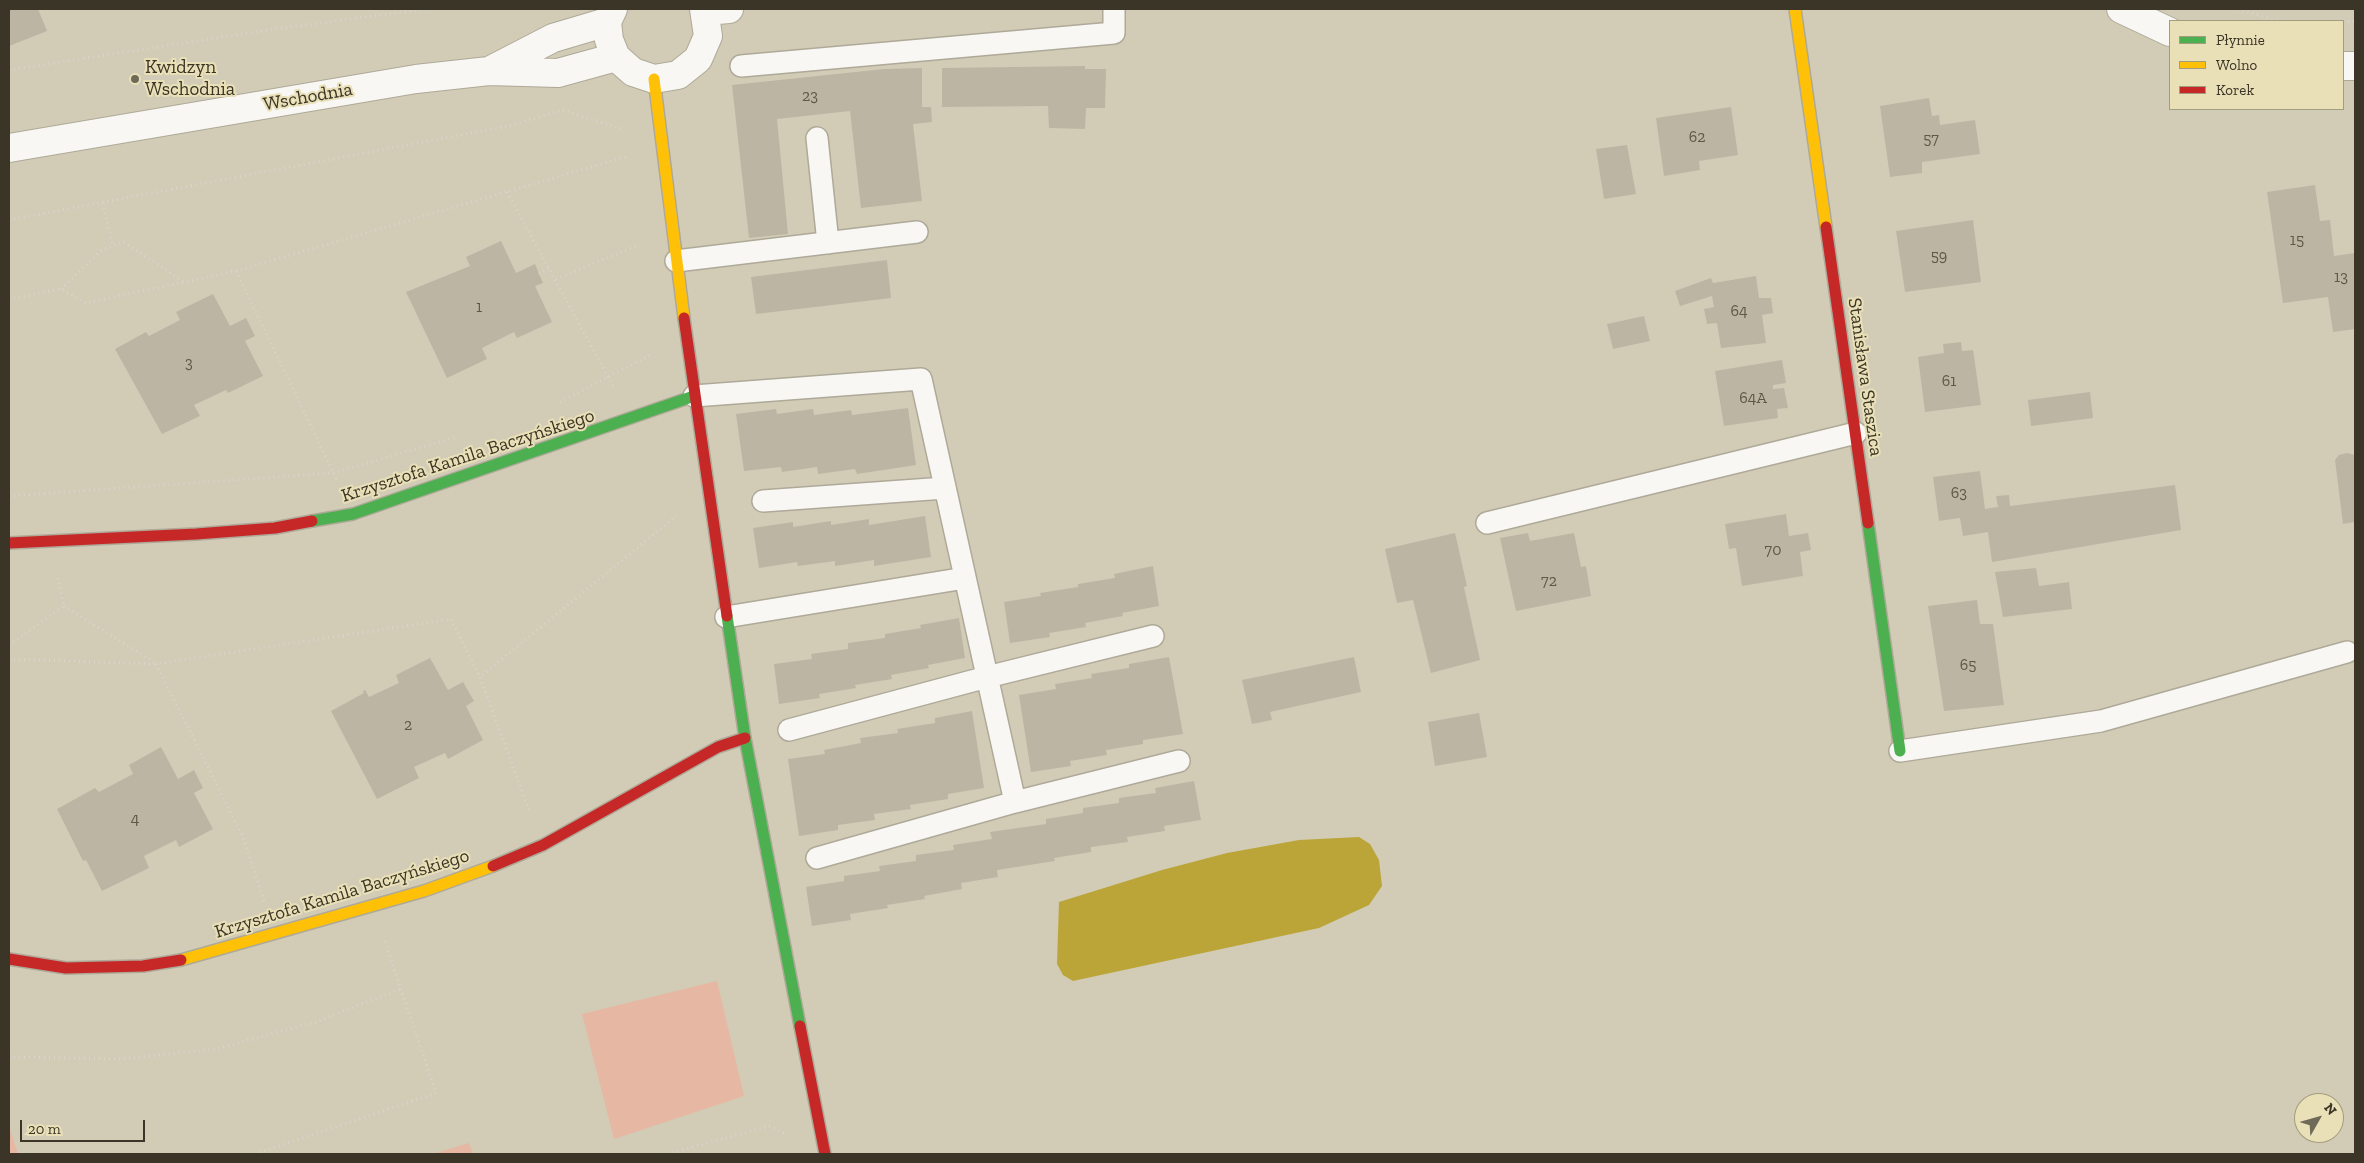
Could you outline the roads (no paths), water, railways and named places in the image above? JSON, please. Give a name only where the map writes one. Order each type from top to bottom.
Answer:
[{"type":"street","points":[[610,16],[609,40],[616,57],[633,72],[654,78],[678,75],[698,59],[708,36],[713,9]]},
{"type":"street","name":"Stanisława Staszica","points":[[1795,9],[1900,751]]},
{"type":"street","points":[[2121,9],[2169,32]]},
{"type":"street","name":"Wschodnia","points":[[489,71],[553,38],[610,16]]},
{"type":"street","name":"Wschodnia","points":[[9,148],[416,79],[489,71],[558,73],[616,57]]},
{"type":"street","points":[[654,78],[694,396],[744,738],[825,1154]]},
{"type":"street","name":"Krzysztofa Kamila Baczyńskiego","points":[[9,543],[265,528],[353,514],[694,396]]},
{"type":"street","name":"Krzysztofa Kamila Baczyńskiego","points":[[9,959],[66,968],[143,966],[181,960],[456,881],[543,845],[718,747],[744,738]]},
{"type":"lane","points":[[741,66],[1114,33],[1114,9]]},
{"type":"lane","points":[[817,138],[828,242]]},
{"type":"lane","points":[[676,261],[917,232]]},
{"type":"lane","points":[[694,396],[921,379],[1015,802]]},
{"type":"lane","points":[[1487,523],[1856,433]]},
{"type":"lane","points":[[763,501],[945,488]]},
{"type":"lane","points":[[726,617],[965,578]]},
{"type":"lane","points":[[789,730],[987,677],[1153,636]]},
{"type":"lane","points":[[1900,751],[2100,721],[2346,652]]},
{"type":"lane","points":[[817,858],[1015,802],[1179,761]]},
{"type":"place","name":"Kwidzyn Wschodnia","points":[[135,79]]}]
